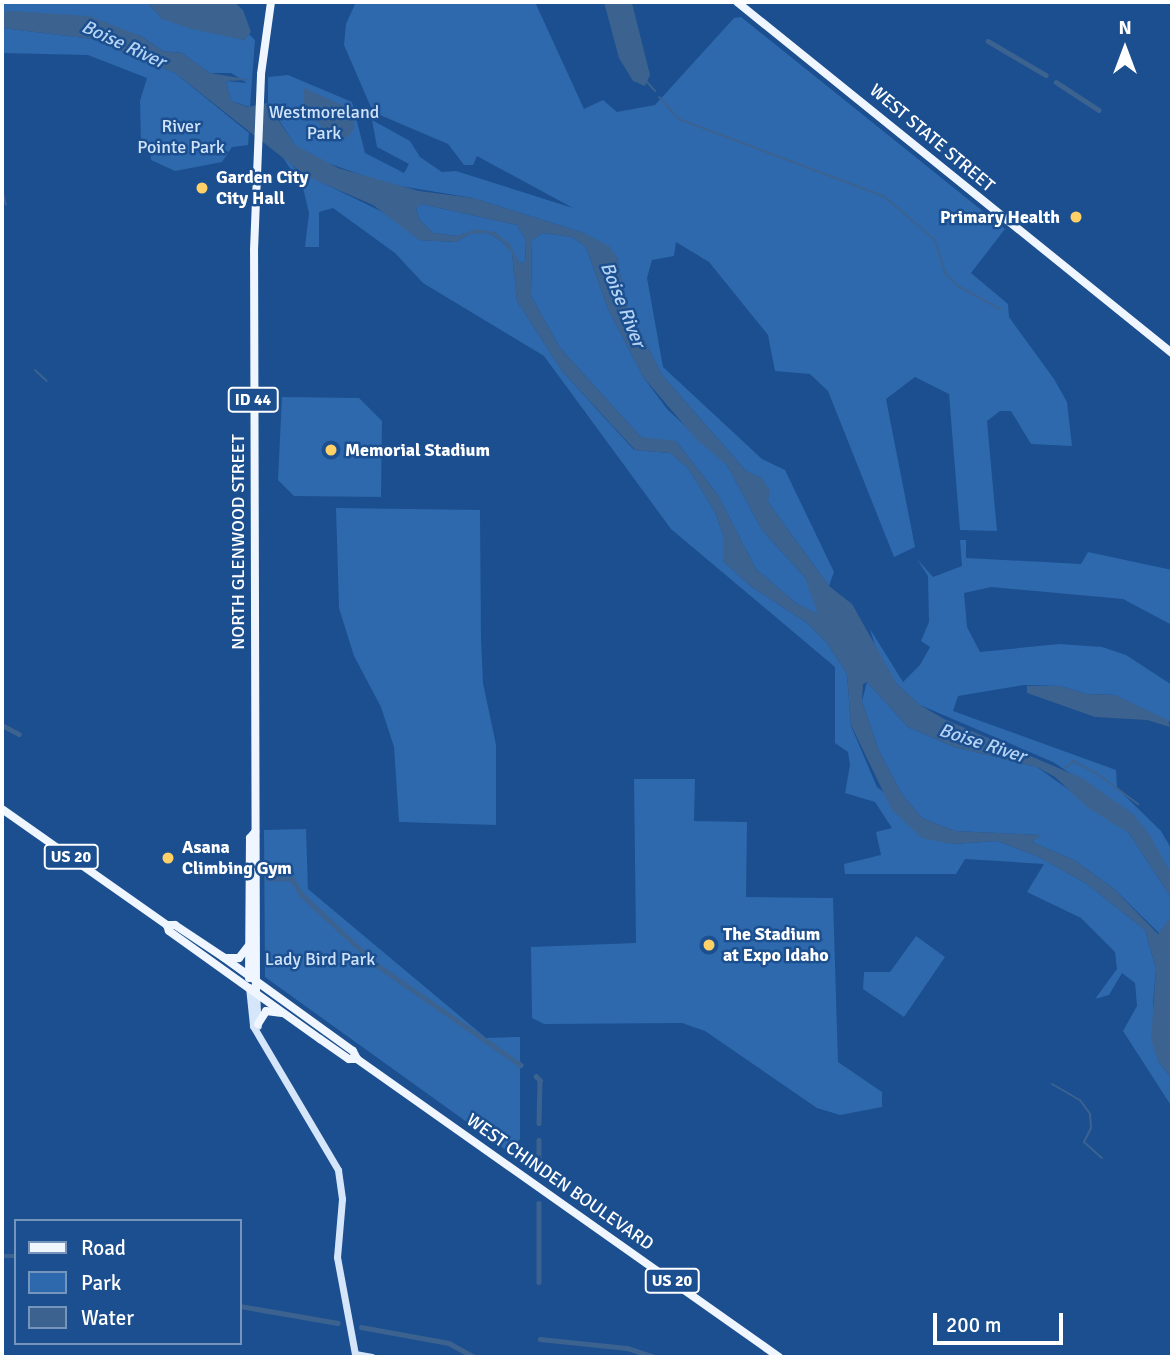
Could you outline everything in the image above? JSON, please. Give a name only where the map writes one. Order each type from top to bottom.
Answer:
[{"type":"main road","name":"NORTH GLENWOOD STREET","points":[[253,984],[258,837],[255,832],[257,142],[261,74],[271,2]]},
{"type":"main road","name":"WEST STATE STREET","points":[[737,2],[1172,353]]},
{"type":"main road","name":"WEST CHINDEN BOULEVARD","points":[[2,809],[167,925],[175,925],[223,957],[287,1014],[348,1059],[357,1059]]},
{"type":"main road","name":"NORTH GLENWOOD STREET","points":[[255,832],[250,838],[250,942],[258,1027],[338,1170],[342,1199],[337,1257],[355,1354],[372,1357]]},
{"type":"main road","name":"WEST CHINDEN BOULEVARD","points":[[167,925],[169,931],[354,1051],[357,1059],[779,1357]]},
{"type":"main road","points":[[223,957],[239,958],[250,942]]},
{"type":"main road","points":[[258,1027],[266,1011],[287,1014]]},
{"type":"green space","points":[[2,2],[147,2],[162,19],[244,40],[249,34],[255,40],[250,107],[231,101],[226,81],[247,83],[231,73],[210,73],[182,53],[163,51],[141,36],[50,14],[2,12]]},
{"type":"green space","name":"Westmoreland Park","points":[[356,2],[535,2],[584,109],[603,100],[617,112],[655,105],[734,18],[741,17],[1005,229],[971,273],[1008,304],[1009,317],[1054,379],[1067,402],[1072,446],[1031,444],[1011,411],[1000,411],[987,421],[997,531],[960,530],[949,394],[915,377],[886,399],[915,547],[894,557],[828,391],[810,374],[775,371],[768,335],[709,262],[676,242],[674,256],[652,260],[647,278],[663,367],[762,459],[785,470],[834,572],[829,586],[768,502],[762,478],[746,471],[662,375],[626,304],[617,257],[584,233],[473,198],[388,184],[310,157],[295,145],[268,103],[268,77],[288,75],[352,102],[365,153],[404,173],[409,164],[377,147],[372,120],[410,141],[420,157],[442,172],[456,171],[573,208],[477,156],[473,165],[464,165],[448,144],[373,112],[344,45],[346,24]]},
{"type":"green space","name":"River Pointe Park","points":[[2,28],[93,39],[175,73],[249,133],[248,145],[232,147],[222,162],[175,171],[151,160],[150,147],[141,142],[140,101],[147,78],[88,55],[2,53]]},
{"type":"green space","points":[[280,153],[298,171],[395,218],[419,240],[456,242],[470,234],[488,233],[501,241],[512,253],[517,301],[562,371],[634,450],[670,453],[688,468],[715,512],[723,535],[723,561],[752,587],[807,623],[827,643],[847,674],[851,726],[877,787],[952,844],[997,841],[1037,856],[1087,884],[1145,930],[1156,969],[1153,1003],[1158,1061],[1172,1079],[1172,1107],[1123,1031],[1137,1006],[1135,983],[1122,973],[1109,995],[1095,999],[1117,969],[1115,952],[1081,918],[1027,892],[1044,864],[965,859],[956,874],[845,874],[844,864],[881,855],[876,832],[892,828],[875,802],[845,793],[850,765],[848,752],[835,743],[835,667],[671,529],[544,356],[423,283],[395,253],[333,208],[319,212],[319,247],[305,247],[309,213],[303,188]]},
{"type":"green space","points":[[421,204],[517,225],[526,240],[525,261],[520,264],[495,232],[457,236],[433,233],[419,219],[416,208]]},
{"type":"green space","points":[[543,233],[572,237],[586,247],[608,309],[644,378],[667,409],[727,465],[762,530],[820,594],[825,607],[822,616],[797,604],[756,569],[718,495],[676,441],[647,441],[641,437],[560,348],[531,296],[532,240]]},
{"type":"green space","name":"Memorial Stadium","points":[[282,397],[359,398],[382,421],[381,497],[294,496],[278,480]]},
{"type":"green space","points":[[336,508],[480,510],[483,683],[496,745],[496,825],[399,822],[394,747],[381,707],[354,656],[339,608]]},
{"type":"green space","points":[[960,540],[966,540],[966,558],[1081,564],[1088,552],[1172,570],[1172,625],[1123,599],[991,587],[964,593],[967,627],[980,652],[1059,644],[1102,647],[1126,655],[1172,685],[1172,723],[1115,695],[1087,694],[1060,686],[1024,685],[958,696],[953,711],[1116,770],[1117,788],[1161,831],[1172,850],[1172,875],[1134,815],[1053,762],[920,705],[897,684],[879,658],[870,629],[903,682],[920,665],[930,647],[921,641],[929,622],[928,576],[917,559],[933,577],[962,566]]},
{"type":"green space","points":[[867,682],[908,727],[954,747],[1037,767],[1129,833],[1172,899],[1172,915],[1161,935],[1113,888],[1074,860],[1032,842],[1040,835],[955,831],[922,818],[902,794],[879,751],[862,701]]},
{"type":"green space","name":"The Stadium at Expo Idaho","points":[[634,779],[695,779],[694,821],[747,822],[746,897],[833,898],[838,1062],[882,1092],[882,1107],[840,1115],[817,1108],[705,1031],[682,1023],[544,1024],[532,1018],[531,947],[636,943]]},
{"type":"green space","name":"Lady Bird Park","points":[[306,829],[308,889],[486,1038],[520,1037],[520,1139],[510,1153],[265,977],[264,830]]},
{"type":"green space","points":[[916,936],[945,957],[904,1017],[863,989],[864,972],[890,972]]},
{"type":"water","points":[[147,2],[234,2],[243,10],[251,32],[244,40],[192,29],[162,19]]},
{"type":"water","points":[[604,2],[632,3],[650,75],[645,86],[633,81],[619,58]]},
{"type":"water","points":[[2,12],[89,16],[141,36],[163,51],[182,53],[210,73],[251,80],[226,81],[231,101],[248,107],[267,103],[295,145],[338,168],[419,191],[473,198],[584,233],[609,246],[617,257],[626,304],[662,375],[746,471],[762,478],[770,491],[768,502],[829,586],[852,604],[897,684],[920,705],[944,719],[1084,779],[1134,815],[1149,834],[1172,875],[1172,899],[1129,833],[1088,808],[1055,777],[1037,767],[954,747],[908,727],[867,682],[863,684],[862,701],[879,751],[902,794],[922,818],[955,831],[1042,835],[1032,842],[1074,860],[1113,888],[1158,934],[1172,915],[1172,1079],[1158,1061],[1151,1039],[1156,969],[1145,930],[1087,884],[1037,856],[997,841],[952,844],[922,838],[892,810],[851,725],[847,674],[827,643],[807,623],[752,587],[723,561],[723,535],[715,512],[688,468],[670,453],[635,450],[562,371],[517,301],[512,253],[501,241],[488,233],[470,234],[456,242],[419,240],[373,205],[306,176],[175,73],[93,39],[2,28]],"holes":[[[421,204],[517,225],[526,240],[525,261],[520,264],[510,244],[495,232],[476,229],[457,236],[433,233],[419,219],[416,209]],[[543,233],[572,237],[586,247],[608,309],[644,378],[697,440],[727,465],[762,530],[820,594],[823,616],[797,604],[756,569],[718,495],[676,441],[641,437],[560,348],[531,296],[532,240]]]},
{"type":"water","points":[[304,88],[353,110],[354,129],[348,137],[336,138],[325,131],[304,105]]},
{"type":"water","points":[[1027,686],[1060,686],[1087,694],[1115,695],[1168,720],[1170,727],[1147,720],[1095,717],[1027,693]]},
{"type":"waterway","points":[[988,41],[1046,75]]},
{"type":"waterway","points":[[647,82],[655,91]]},
{"type":"waterway","points":[[1056,82],[1099,110]]},
{"type":"waterway","points":[[659,97],[679,119],[885,197],[935,240],[945,273],[958,286],[1000,309]]},
{"type":"waterway","points":[[2,189],[6,205]]},
{"type":"waterway","points":[[35,370],[47,381]]},
{"type":"waterway","name":"Boise River","points":[[810,580],[825,623]]},
{"type":"waterway","points":[[2,725],[19,734]]},
{"type":"waterway","points":[[1065,768],[1073,761],[1097,774]]},
{"type":"waterway","points":[[1099,775],[1138,804]]},
{"type":"waterway","points":[[268,878],[292,879],[302,895],[377,965],[521,1065]]},
{"type":"waterway","points":[[536,1076],[540,1080],[539,1123]]},
{"type":"waterway","points":[[1052,1084],[1080,1100],[1090,1114],[1091,1128],[1084,1142],[1102,1158]]},
{"type":"waterway","points":[[539,1140],[539,1171]]},
{"type":"waterway","points":[[539,1203],[539,1282]]},
{"type":"waterway","points":[[2,1256],[14,1256]]},
{"type":"waterway","points":[[242,1306],[338,1323]]},
{"type":"waterway","points":[[361,1327],[449,1343],[474,1357]]},
{"type":"waterway","points":[[540,1339],[627,1348],[655,1357]]},
{"type":"waterway","points":[[524,1357],[572,1357]]},
{"type":"place","name":"Garden City City Hall","points":[[202,188]]},
{"type":"place","name":"Primary Health","points":[[1076,217]]},
{"type":"place","name":"Memorial Stadium","points":[[331,450]]},
{"type":"place","name":"Asana Climbing Gym","points":[[168,858]]},
{"type":"place","name":"The Stadium at Expo Idaho","points":[[709,945]]}]
